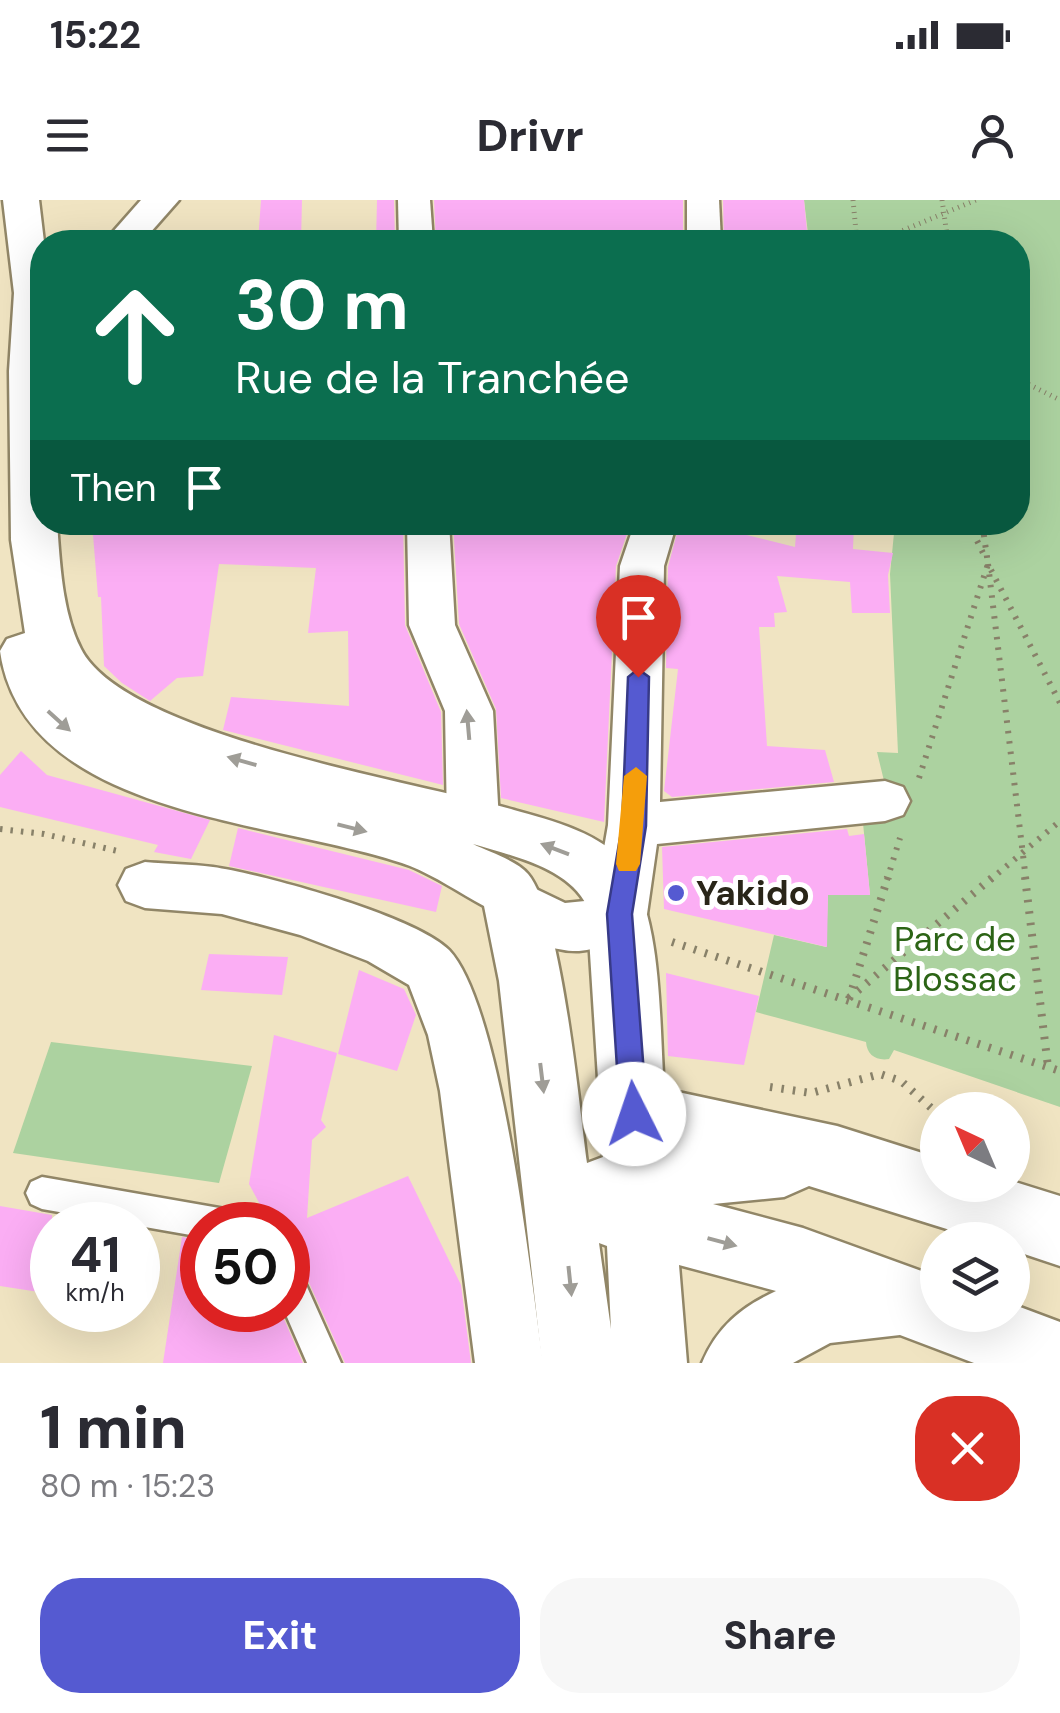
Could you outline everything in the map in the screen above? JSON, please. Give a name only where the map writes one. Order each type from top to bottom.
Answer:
[{"type":"main road","points":[[133,230],[161,200]]},
{"type":"main road","points":[[22,218],[30,251]]},
{"type":"main road","points":[[30,309],[15,338],[30,363]]},
{"type":"main road","points":[[34,535],[24,651],[32,683],[46,709],[81,742],[102,755],[190,788],[424,846],[505,888],[512,901],[530,981],[561,1198],[579,1363]]},
{"type":"main road","points":[[35,535],[47,620],[60,661],[74,683],[105,708],[142,728],[238,760],[473,822],[584,861],[603,877],[642,927],[634,1114],[650,1363]]},
{"type":"main road","points":[[634,1114],[837,1159],[1060,1232]]},
{"type":"main road","points":[[639,1202],[717,1170],[837,1159]]},
{"type":"main road","points":[[561,1198],[639,1202],[920,1307]]},
{"type":"main road","points":[[739,1363],[796,1320],[837,1303],[859,1298],[920,1308]]},
{"type":"main road","points":[[989,1332],[1060,1358]]},
{"type":"street","points":[[414,200],[415,230]]},
{"type":"street","points":[[702,200],[703,230]]},
{"type":"street","points":[[429,535],[432,625],[469,711],[473,822]]},
{"type":"street","points":[[512,901],[562,927],[642,927],[634,826],[642,566],[652,535]]},
{"type":"street","points":[[634,826],[901,807]]},
{"type":"street","points":[[146,885],[219,890],[393,947],[431,970],[448,1000],[490,1204],[509,1363]]},
{"type":"street","points":[[490,1204],[561,1198]]},
{"type":"lane","points":[[42,1193],[180,1217]]},
{"type":"lane","points":[[310,1331],[324,1363]]},
{"type":"path","points":[[853,200],[855,230]]},
{"type":"path","points":[[942,200],[946,230]]},
{"type":"path","points":[[906,230],[976,200]]},
{"type":"path","points":[[1030,384],[1060,400]]},
{"type":"path","points":[[974,535],[1060,703]]},
{"type":"path","points":[[984,535],[1048,1067]]},
{"type":"path","points":[[848,998],[901,807],[987,562]]},
{"type":"path","points":[[848,998],[1060,820]]},
{"type":"path","points":[[0,828],[144,857],[146,885]]},
{"type":"path","points":[[642,927],[1060,1071]]},
{"type":"path","points":[[758,1085],[811,1092],[880,1074],[901,1080],[920,1097]]},
{"type":"green space","name":"Parc de Blossac","points":[[804,200],[1060,200],[1060,1107],[1030,1097],[1030,1092],[1016,1092],[894,1050],[889,1059],[876,1058],[866,1042],[756,1012],[774,935],[826,947],[828,893],[870,895],[863,823],[885,785],[877,752],[898,753],[890,574],[894,535],[1030,535],[1030,230],[808,230]]},
{"type":"green space","points":[[51,1042],[252,1066],[219,1183],[13,1153]]},
{"type":"building","points":[[261,200],[302,200],[301,230],[259,230]]},
{"type":"building","points":[[377,200],[394,200],[395,230],[376,230]]},
{"type":"building","points":[[434,200],[683,200],[683,230],[435,230]]},
{"type":"building","points":[[723,200],[804,200],[807,230],[724,230]]},
{"type":"building","points":[[93,535],[403,535],[405,625],[441,712],[443,785],[223,730],[231,697],[349,706],[348,631],[308,633],[316,568],[219,564],[203,676],[177,678],[150,701],[104,666]]},
{"type":"building","points":[[454,535],[627,535],[616,566],[604,822],[501,798],[496,709],[459,624]]},
{"type":"building","points":[[677,535],[746,535],[795,547],[796,535],[854,535],[853,549],[893,553],[888,575],[890,613],[852,613],[850,582],[777,576],[787,612],[774,613],[775,627],[759,627],[767,746],[825,750],[834,782],[672,797],[664,791],[678,669],[666,668],[668,567]]},
{"type":"building","points":[[21,751],[47,775],[210,820],[191,859],[154,852],[158,845],[0,807],[0,775]]},
{"type":"building","points":[[238,828],[409,870],[442,886],[436,912],[229,866]]},
{"type":"building","points":[[847,829],[849,836],[864,834],[870,895],[828,895],[827,947],[664,909],[662,847]]},
{"type":"building","points":[[209,954],[288,957],[282,995],[201,990]]},
{"type":"building","points":[[359,970],[404,989],[416,1015],[397,1071],[338,1054]]},
{"type":"building","points":[[666,973],[759,996],[744,1065],[668,1056]]},
{"type":"building","points":[[274,1035],[337,1053],[321,1120],[326,1127],[312,1140],[308,1202],[259,1202],[249,1184]]},
{"type":"building","points":[[408,1176],[461,1285],[471,1363],[345,1363],[310,1285],[310,1217]]},
{"type":"building","points":[[0,1206],[30,1211],[30,1291],[0,1286]]},
{"type":"building","points":[[180,1250],[180,1332],[290,1332],[303,1363],[163,1363]]},
{"type":"slow traffic","points":[[628,864],[636,776]]},
{"type":"place","name":"Yakido","points":[[676,893]]},
{"type":"route","points":[[634,1114],[620,914],[634,826],[638,677]]}]
